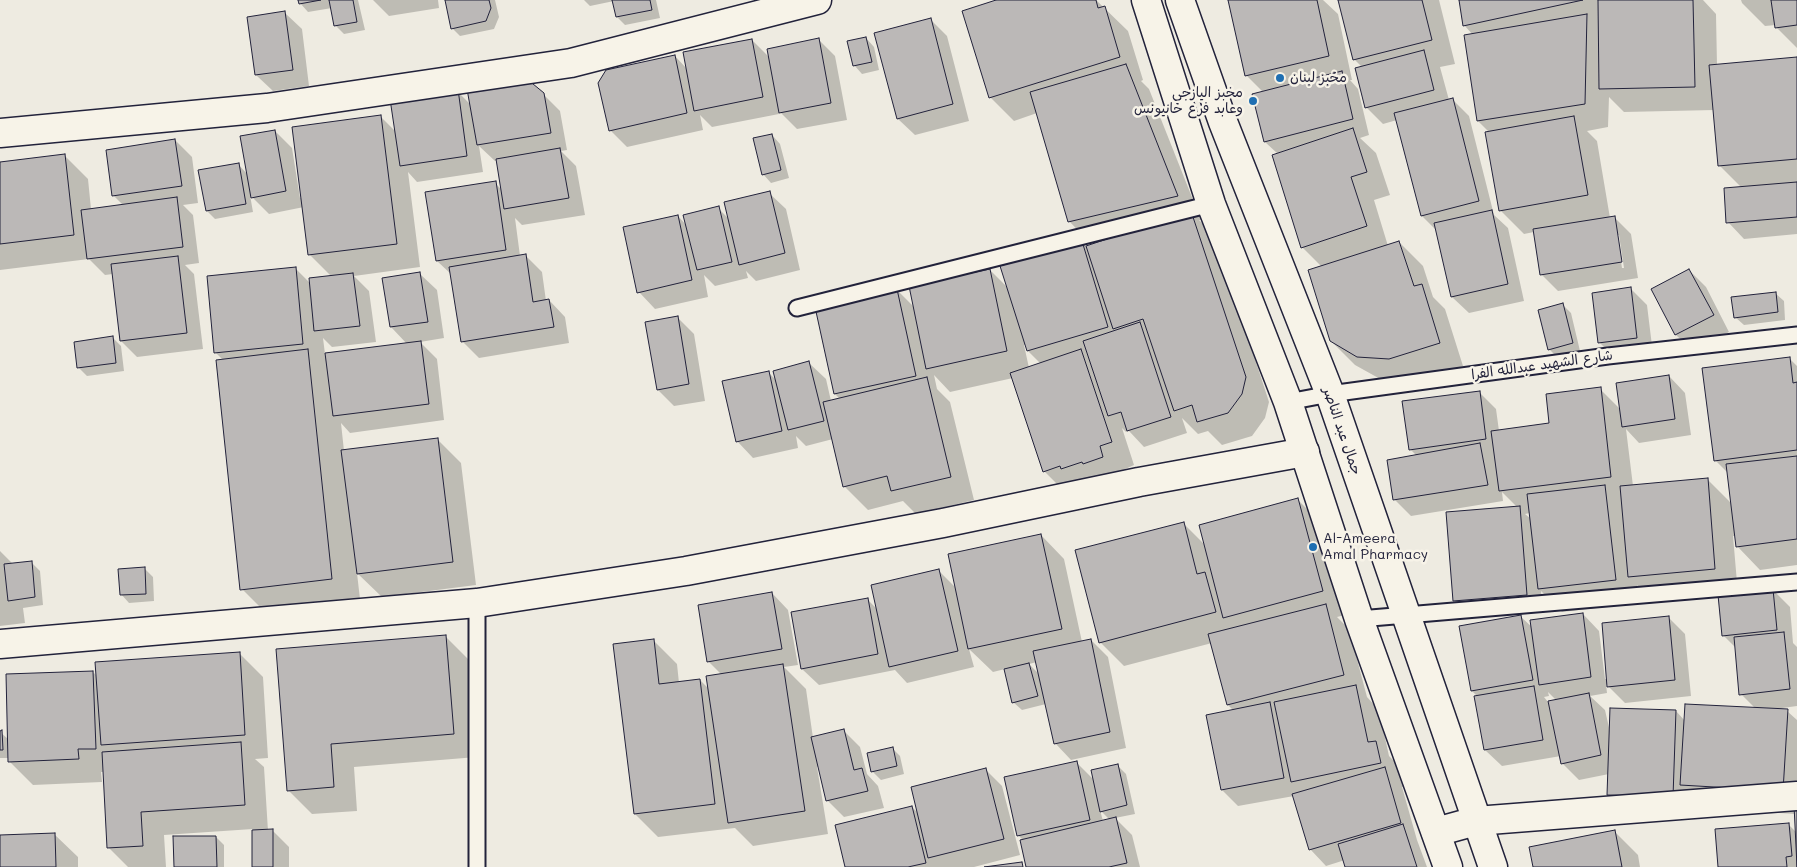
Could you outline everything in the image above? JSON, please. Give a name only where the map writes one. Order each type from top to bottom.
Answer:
[{"type":"street","points":[[0,133],[267,108],[571,63],[817,0]]},
{"type":"street","points":[[1146,0],[1211,204],[1288,402],[1359,620],[1448,867]]},
{"type":"street","name":"جمال عبد الناصر","points":[[1180,0],[1223,122],[1330,394],[1493,867]]},
{"type":"street","points":[[0,644],[477,603],[686,571],[943,523],[1139,482],[1305,452]]},
{"type":"street","points":[[1436,832],[1476,821],[1797,796]]},
{"type":"lane","points":[[797,308],[1211,204]]},
{"type":"lane","name":"شارع الشهيد عبدالله الفرا","points":[[1288,402],[1330,394],[1608,356],[1797,335]]},
{"type":"lane","points":[[1359,620],[1797,582]]},
{"type":"lane","points":[[477,603],[477,867]]},
{"type":"building","points":[[298,0],[321,0],[299,4]]},
{"type":"building","points":[[329,0],[353,0],[357,22],[334,26]]},
{"type":"building","points":[[445,0],[489,0],[491,8],[486,21],[451,29]]},
{"type":"building","points":[[612,0],[650,0],[652,10],[616,17]]},
{"type":"building","points":[[996,0],[1096,0],[1098,8],[1105,6],[1120,57],[989,98],[962,11]]},
{"type":"building","points":[[1228,0],[1317,0],[1329,56],[1245,76]]},
{"type":"building","points":[[1338,0],[1422,0],[1432,40],[1353,60]]},
{"type":"building","points":[[1459,0],[1583,0],[1463,26]]},
{"type":"building","points":[[1598,0],[1693,0],[1695,87],[1599,89]]},
{"type":"building","points":[[1771,0],[1797,0],[1797,25],[1775,28]]},
{"type":"building","points":[[285,11],[293,70],[255,75],[247,17]]},
{"type":"building","points":[[1587,14],[1585,104],[1477,121],[1464,35]]},
{"type":"building","points":[[931,18],[953,104],[897,119],[874,33]]},
{"type":"building","points":[[866,37],[872,62],[853,66],[847,41]]},
{"type":"building","points":[[819,38],[831,103],[779,113],[767,49]]},
{"type":"building","points":[[752,39],[763,97],[694,111],[683,52]]},
{"type":"building","points":[[1424,50],[1434,90],[1365,108],[1355,68]]},
{"type":"building","points":[[675,55],[687,113],[609,131],[598,83],[606,70]]},
{"type":"building","points":[[1797,57],[1797,159],[1718,166],[1709,65]]},
{"type":"building","points":[[1126,64],[1178,196],[1068,222],[1030,92]]},
{"type":"building","points":[[1342,71],[1353,119],[1264,142],[1252,94]]},
{"type":"building","points":[[527,79],[544,93],[551,133],[477,145],[467,89]]},
{"type":"building","points":[[458,89],[467,156],[400,166],[390,99]]},
{"type":"building","points":[[1453,98],[1479,201],[1421,216],[1394,113]]},
{"type":"building","points":[[381,115],[397,244],[308,255],[292,127]]},
{"type":"building","points":[[1574,116],[1588,195],[1499,211],[1485,132]]},
{"type":"building","points":[[1353,128],[1367,172],[1351,177],[1367,226],[1301,248],[1272,155]]},
{"type":"building","points":[[275,130],[286,191],[251,198],[240,136]]},
{"type":"building","points":[[772,134],[781,170],[762,175],[753,138]]},
{"type":"building","points":[[175,139],[182,186],[112,196],[106,150]]},
{"type":"building","points":[[560,148],[569,198],[504,209],[496,159]]},
{"type":"building","points":[[65,154],[74,235],[0,244],[0,162]]},
{"type":"building","points":[[239,163],[246,204],[206,211],[198,170]]},
{"type":"building","points":[[496,181],[506,250],[436,261],[425,192]]},
{"type":"building","points":[[1797,182],[1797,217],[1726,223],[1724,188]]},
{"type":"building","points":[[770,191],[785,253],[739,265],[724,202]]},
{"type":"building","points":[[177,197],[183,247],[87,259],[81,210]]},
{"type":"building","points":[[719,206],[732,262],[697,270],[683,215]]},
{"type":"building","points":[[1492,210],[1508,284],[1451,297],[1434,223]]},
{"type":"building","points":[[1191,211],[1246,377],[1242,394],[1228,413],[1197,422],[1192,405],[1174,411],[1143,319],[1113,329],[1086,246]]},
{"type":"building","points":[[678,215],[692,280],[637,293],[623,227]]},
{"type":"building","points":[[1615,216],[1622,262],[1540,275],[1533,229]]},
{"type":"building","points":[[1082,241],[1108,327],[1027,351],[1000,266]]},
{"type":"building","points":[[1399,241],[1414,286],[1422,284],[1440,343],[1389,359],[1357,357],[1330,341],[1308,270]]},
{"type":"building","points":[[526,254],[533,302],[549,299],[554,327],[461,342],[449,267]]},
{"type":"building","points":[[178,256],[187,333],[120,341],[111,264]]},
{"type":"building","points":[[296,267],[303,344],[214,353],[207,276]]},
{"type":"building","points":[[990,269],[1007,351],[926,369],[909,286]]},
{"type":"building","points":[[1689,269],[1714,315],[1675,335],[1651,289]]},
{"type":"building","points":[[420,272],[428,322],[390,327],[382,278]]},
{"type":"building","points":[[353,273],[360,326],[314,331],[309,278]]},
{"type":"building","points":[[1631,287],[1637,338],[1598,343],[1592,293]]},
{"type":"building","points":[[897,289],[916,376],[834,394],[815,307]]},
{"type":"building","points":[[1776,292],[1778,312],[1734,318],[1731,297]]},
{"type":"building","points":[[1563,303],[1573,343],[1548,350],[1538,310]]},
{"type":"building","points":[[678,316],[689,384],[657,390],[645,322]]},
{"type":"building","points":[[1140,322],[1171,417],[1127,431],[1121,412],[1108,416],[1083,341]]},
{"type":"building","points":[[113,336],[116,363],[77,368],[74,342]]},
{"type":"building","points":[[421,341],[429,404],[333,416],[325,353]]},
{"type":"building","points":[[308,349],[332,579],[240,590],[216,360]]},
{"type":"building","points":[[1081,349],[1112,442],[1100,446],[1103,457],[1083,464],[1082,462],[1061,469],[1060,466],[1043,472],[1010,373]]},
{"type":"building","points":[[1790,357],[1793,383],[1797,382],[1797,450],[1714,461],[1702,368]]},
{"type":"building","points":[[809,361],[824,421],[788,430],[773,371]]},
{"type":"building","points":[[769,371],[782,431],[736,442],[722,381]]},
{"type":"building","points":[[1669,375],[1675,419],[1622,427],[1616,383]]},
{"type":"building","points":[[927,377],[951,477],[891,491],[887,476],[843,487],[823,402]]},
{"type":"building","points":[[1601,387],[1611,477],[1499,491],[1491,431],[1549,423],[1546,394]]},
{"type":"building","points":[[1480,391],[1486,439],[1409,450],[1402,401]]},
{"type":"building","points":[[438,438],[453,562],[357,574],[341,450]]},
{"type":"building","points":[[1480,443],[1488,485],[1393,500],[1387,460]]},
{"type":"building","points":[[1797,456],[1797,539],[1736,547],[1726,464]]},
{"type":"building","points":[[1708,478],[1715,569],[1628,577],[1620,486]]},
{"type":"building","points":[[1605,485],[1616,580],[1538,589],[1527,494]]},
{"type":"building","points":[[1298,498],[1323,591],[1223,618],[1199,525]]},
{"type":"building","points":[[1520,506],[1527,595],[1453,601],[1446,512]]},
{"type":"building","points":[[1184,522],[1197,574],[1205,572],[1216,612],[1099,643],[1075,550]]},
{"type":"building","points":[[1041,534],[1062,629],[968,649],[948,554]]},
{"type":"building","points":[[32,561],[35,597],[8,601],[4,564]]},
{"type":"building","points":[[145,567],[146,594],[120,595],[118,569]]},
{"type":"building","points":[[939,569],[958,651],[889,667],[871,585]]},
{"type":"building","points":[[1773,589],[1777,630],[1722,636],[1718,595]]},
{"type":"building","points":[[772,592],[782,649],[707,662],[698,605]]},
{"type":"building","points":[[868,598],[878,654],[801,669],[791,612]]},
{"type":"building","points":[[1326,604],[1344,675],[1227,705],[1208,634]]},
{"type":"building","points":[[1583,613],[1591,677],[1539,685],[1530,620]]},
{"type":"building","points":[[1521,615],[1533,680],[1471,691],[1459,626]]},
{"type":"building","points":[[1669,616],[1675,680],[1607,687],[1602,623]]},
{"type":"building","points":[[1784,632],[1790,689],[1739,695],[1734,637]]},
{"type":"building","points":[[446,635],[454,734],[331,744],[334,787],[287,791],[276,649]]},
{"type":"building","points":[[654,639],[659,684],[700,679],[715,804],[634,814],[613,644]]},
{"type":"building","points":[[1091,639],[1110,732],[1054,744],[1033,651]]},
{"type":"building","points":[[240,652],[245,735],[101,745],[95,662]]},
{"type":"building","points":[[1029,663],[1038,696],[1012,703],[1004,669]]},
{"type":"building","points":[[783,664],[805,811],[728,823],[706,676]]},
{"type":"building","points":[[93,671],[96,749],[78,749],[79,759],[8,762],[6,674]]},
{"type":"building","points":[[1356,685],[1368,742],[1376,741],[1381,763],[1291,782],[1274,702]]},
{"type":"building","points":[[1534,686],[1543,740],[1484,750],[1474,696]]},
{"type":"building","points":[[1589,693],[1601,755],[1561,764],[1548,701]]},
{"type":"building","points":[[1270,702],[1284,778],[1221,790],[1206,715]]},
{"type":"building","points":[[1685,704],[1788,709],[1783,791],[1680,785]]},
{"type":"building","points":[[1610,708],[1676,710],[1673,797],[1607,795]]},
{"type":"building","points":[[844,729],[854,770],[862,768],[868,791],[826,801],[811,737]]},
{"type":"building","points":[[2,730],[3,750],[0,750],[0,731]]},
{"type":"building","points":[[241,742],[245,805],[141,812],[143,846],[107,848],[102,752]]},
{"type":"building","points":[[893,747],[897,766],[871,772],[867,753]]},
{"type":"building","points":[[1077,761],[1090,820],[1017,836],[1004,777]]},
{"type":"building","points":[[1118,764],[1127,805],[1100,812],[1091,770]]},
{"type":"building","points":[[1385,767],[1401,823],[1309,850],[1292,794]]},
{"type":"building","points":[[986,768],[1004,839],[928,858],[911,787]]},
{"type":"building","points":[[1794,805],[1797,805],[1797,867]]},
{"type":"building","points":[[912,806],[926,863],[908,867],[845,867],[835,825]]},
{"type":"building","points":[[1116,817],[1127,863],[1109,867],[1026,867],[1020,840]]},
{"type":"building","points":[[1789,823],[1792,856],[1786,857],[1787,867],[1718,867],[1715,829]]},
{"type":"building","points":[[1403,824],[1417,867],[1345,867],[1338,844]]},
{"type":"building","points":[[273,829],[273,867],[252,867],[252,830]]},
{"type":"building","points":[[1615,830],[1622,867],[1533,867],[1529,847]]},
{"type":"building","points":[[55,833],[56,867],[0,867],[0,835]]},
{"type":"building","points":[[173,836],[216,836],[217,867],[174,867]]},
{"type":"building","points":[[1022,862],[1023,867],[984,867]]},
{"type":"place","name":"مخبز لبنان","points":[[1280,78]]},
{"type":"place","name":"مخبز اليازجي وعابد فرع خانيونس","points":[[1253,101]]},
{"type":"place","name":"Al-Ameera Amal Pharmacy","points":[[1313,547]]}]
